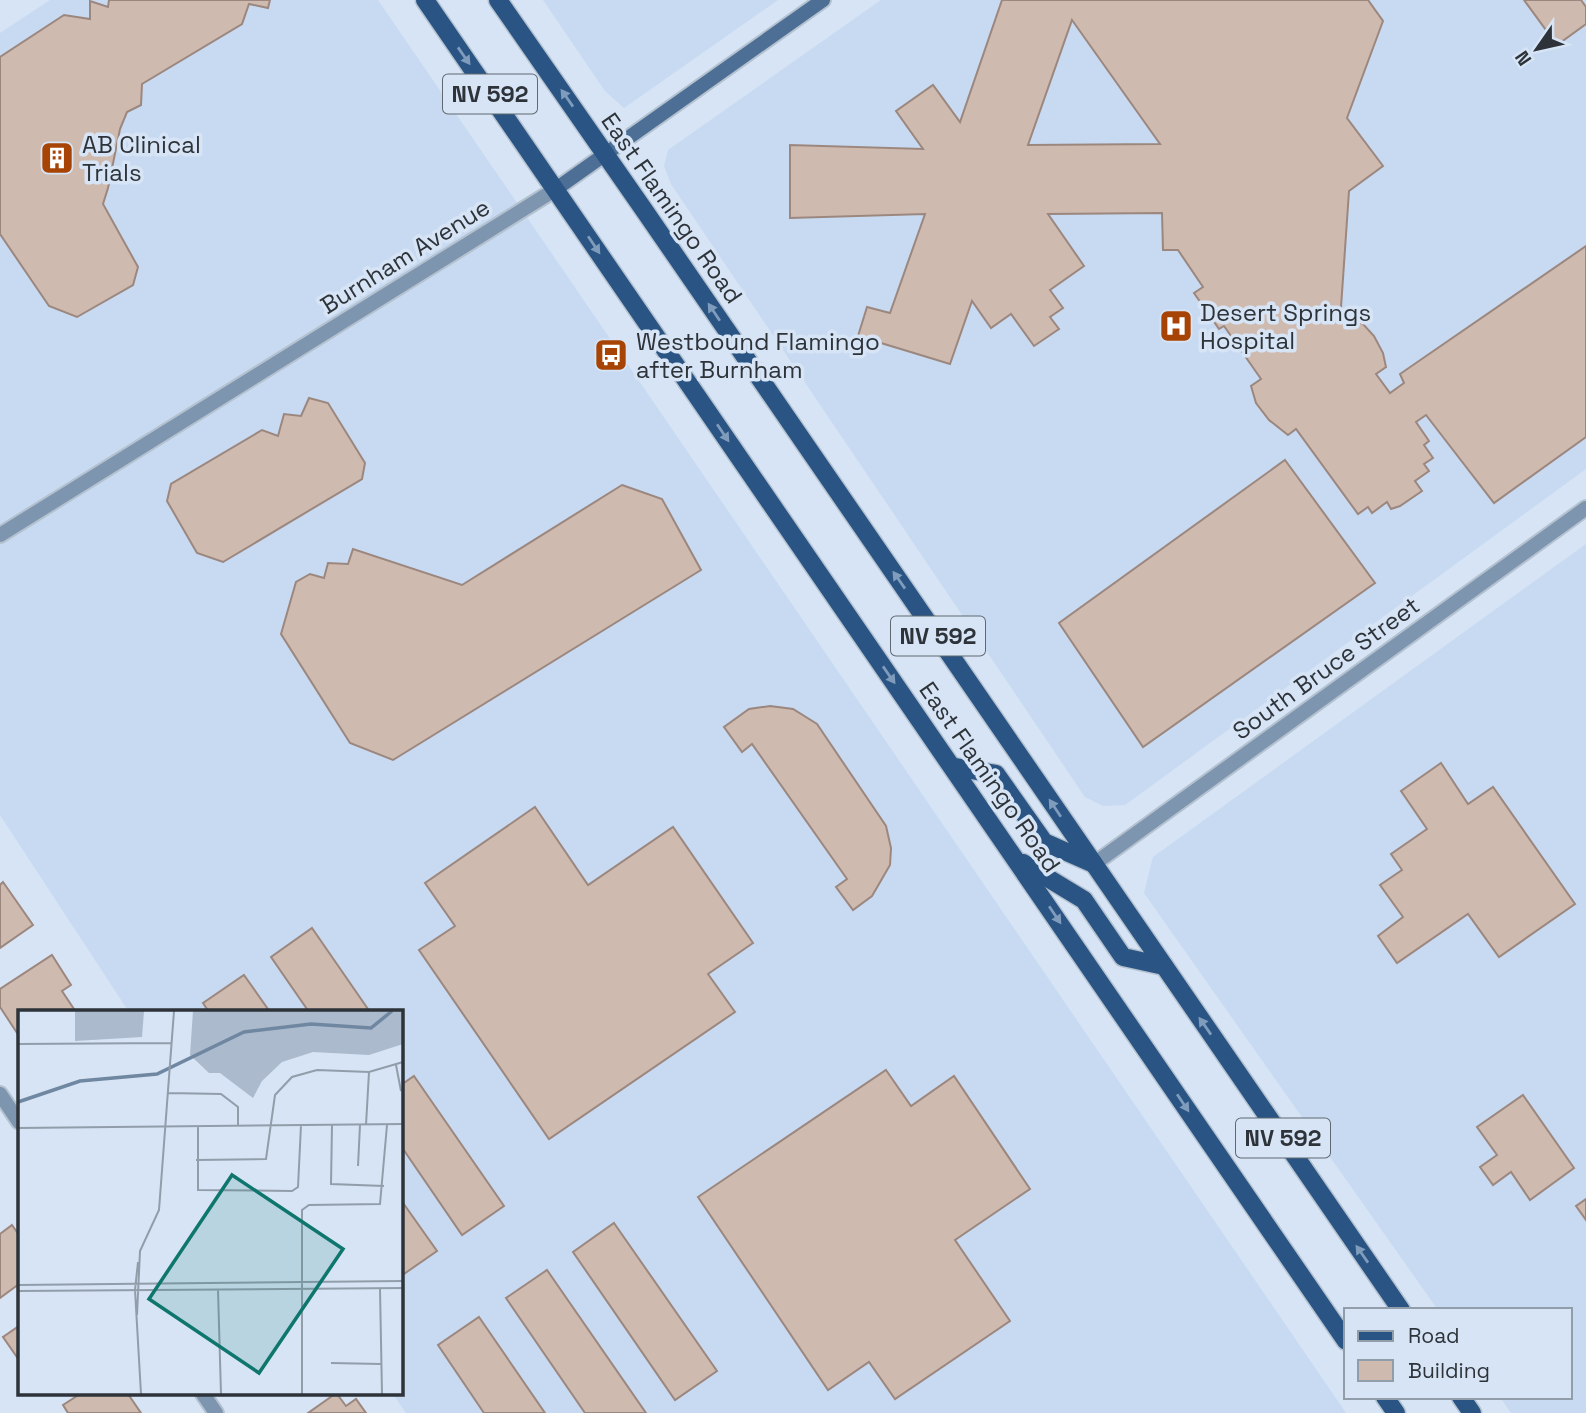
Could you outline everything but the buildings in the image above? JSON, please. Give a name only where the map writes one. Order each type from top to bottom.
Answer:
[{"type":"main road","name":"East Flamingo Road","points":[[425,0],[1344,1337]]},
{"type":"main road","name":"East Flamingo Road","points":[[498,0],[1400,1308]]},
{"type":"main road","points":[[954,767],[996,774],[1044,842],[1094,864]]},
{"type":"main road","points":[[1016,859],[1084,900],[1123,957],[1164,966]]},
{"type":"street","name":"Burnham Avenue","points":[[0,535],[556,189],[823,0]]},
{"type":"street","name":"South Bruce Street","points":[[1094,864],[1586,508]]},
{"type":"street","points":[[0,1094],[18,1121]]},
{"type":"street","points":[[204,1396],[216,1413]]},
{"type":"shaded area","points":[[50,0],[378,0],[1346,1413],[406,1413],[394,1396],[402,1396],[402,1010],[128,1010],[0,815],[0,33]]},
{"type":"shaded area","points":[[543,0],[778,0],[624,108],[605,91]]},
{"type":"shaded area","name":"Desert Springs Hospital","points":[[881,0],[1586,0],[1586,469],[1125,805],[1103,806],[1085,797],[671,184],[664,166],[668,150]]},
{"type":"shaded area","points":[[1586,544],[1586,1413],[1511,1413],[1501,1399],[1572,1399],[1572,1308],[1437,1308],[1144,893],[1153,857]]},
{"type":"place","name":"AB Clinical Trials","points":[[57,158]]},
{"type":"place","name":"Desert Springs Hospital","points":[[1176,326]]},
{"type":"place","name":"Westbound Flamingo after Burnham","points":[[611,355]]}]
